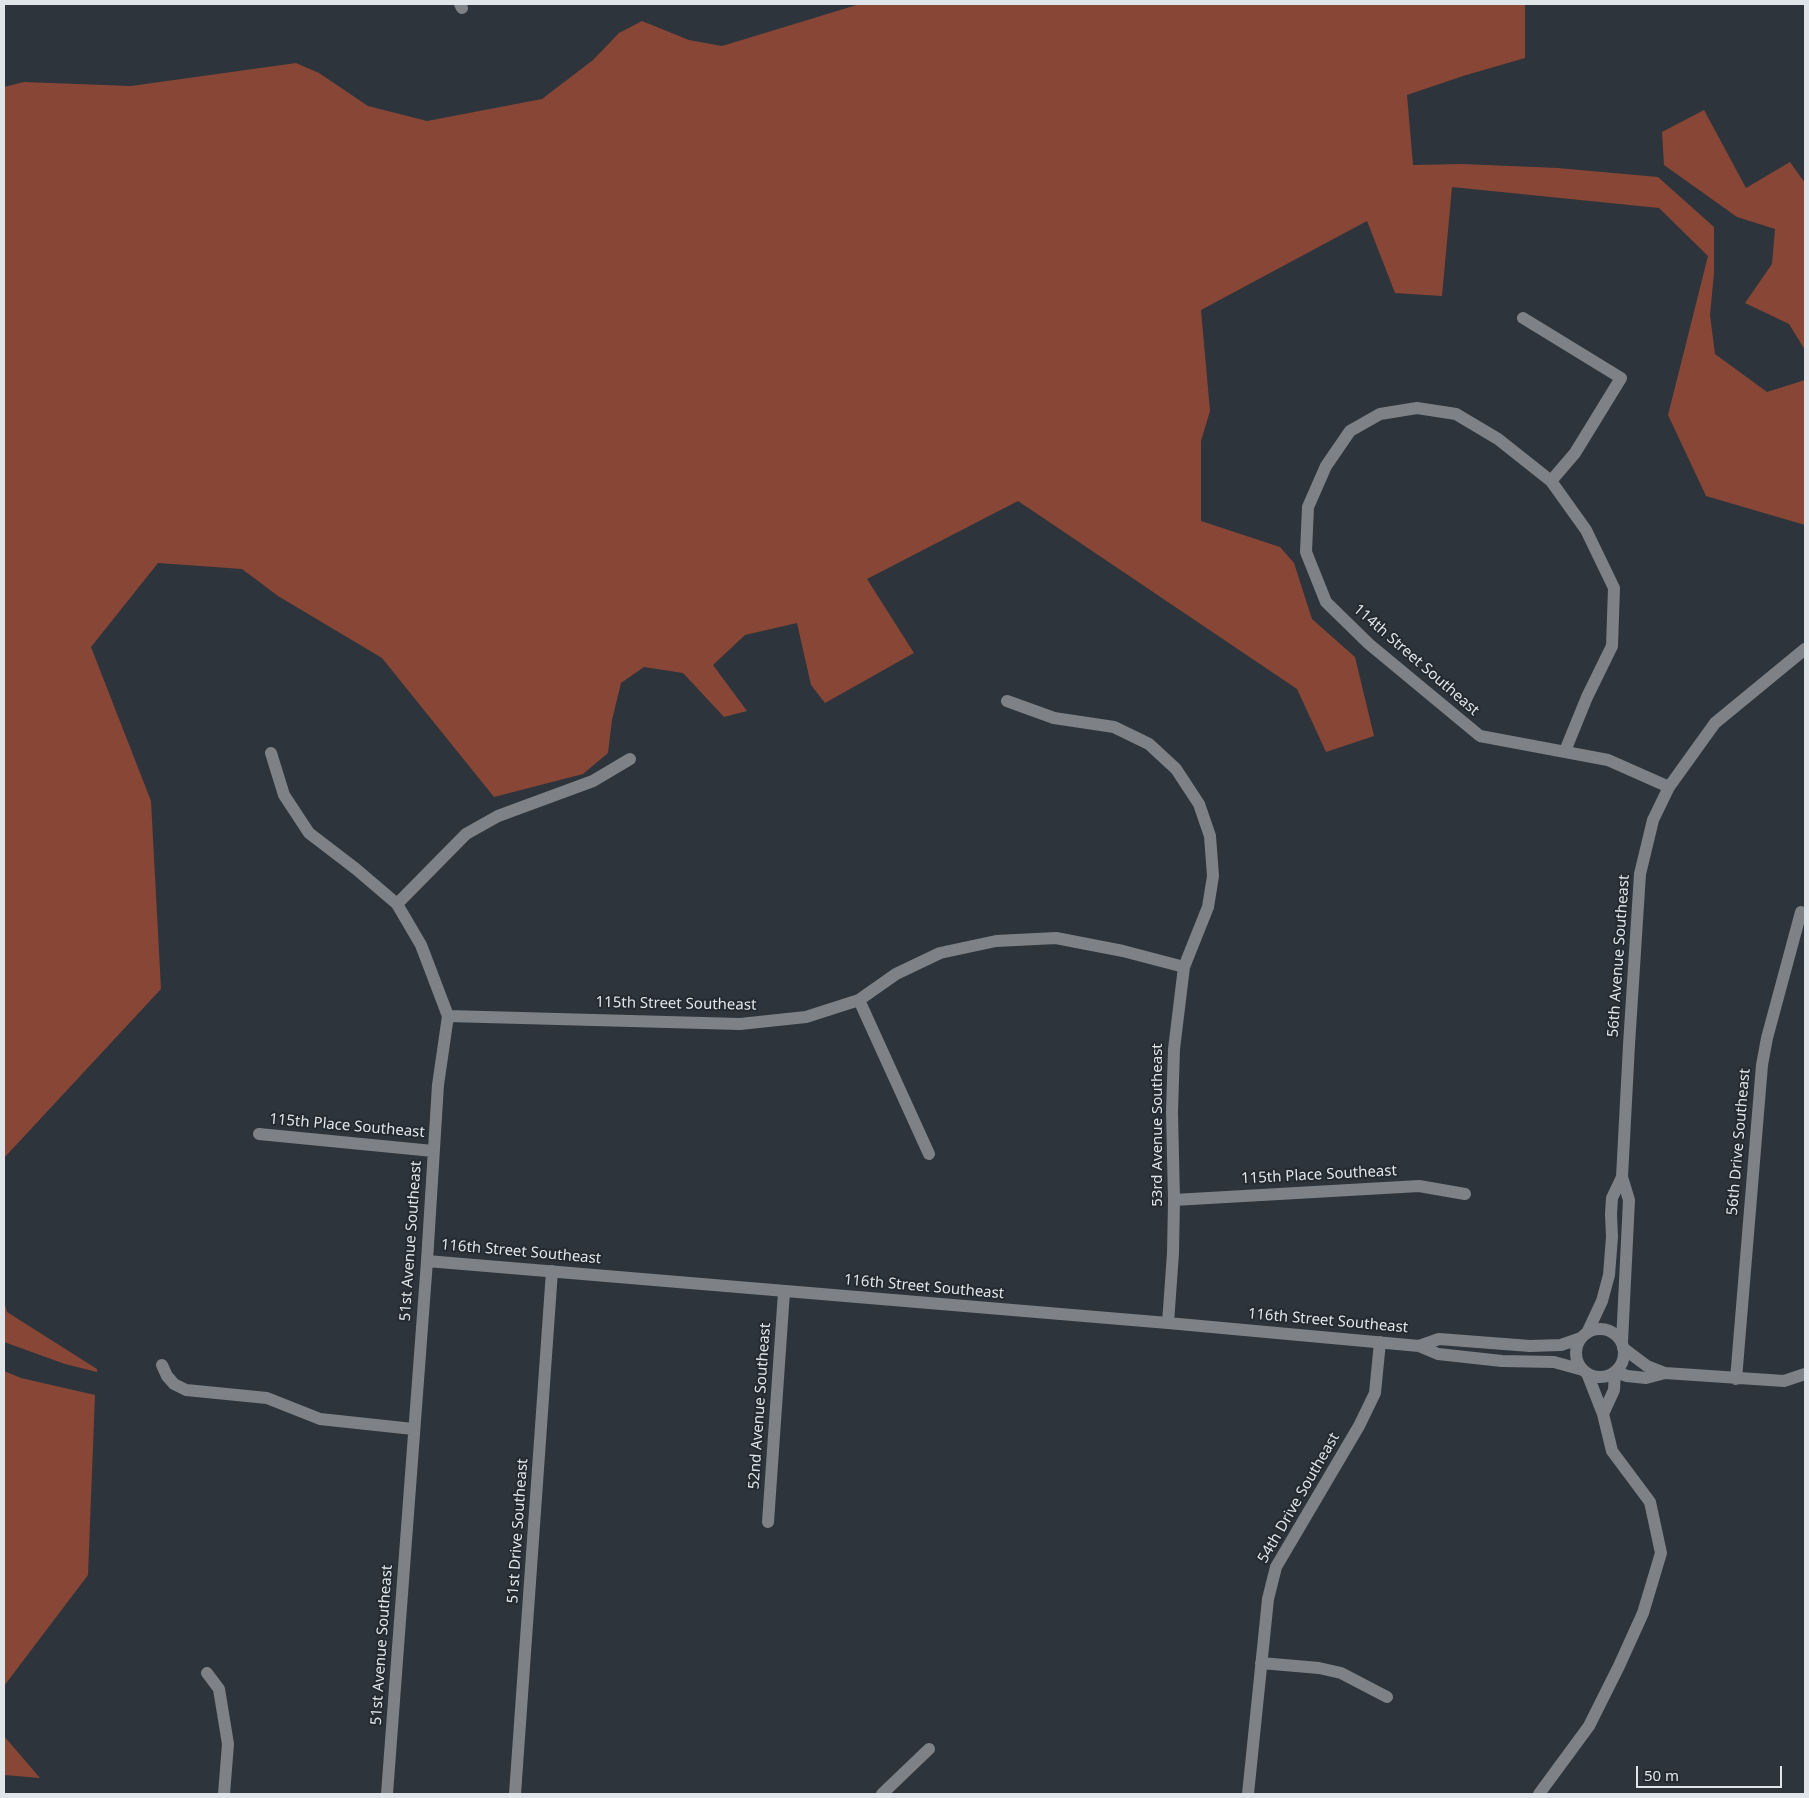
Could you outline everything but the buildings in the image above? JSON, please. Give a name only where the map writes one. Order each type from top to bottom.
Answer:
[{"type":"street","points":[[1523,318],[1620,378],[1575,453],[1551,481],[1586,530],[1614,588],[1612,646],[1587,697],[1565,751]]},
{"type":"street","name":"114th Street Southeast","points":[[1551,481],[1498,439],[1456,414],[1417,408],[1380,414],[1350,431],[1326,466],[1308,507],[1306,552],[1326,602],[1369,644],[1480,736],[1608,760],[1669,787]]},
{"type":"street","name":"56th Avenue Southeast","points":[[1623,1345],[1629,1200],[1622,1177],[1640,874],[1653,820],[1669,787],[1715,723],[1805,649]]},
{"type":"street","name":"53rd Avenue Southeast","points":[[1007,700],[1054,718],[1114,727],[1149,744],[1176,769],[1199,804],[1210,836],[1214,876],[1208,906],[1184,967],[1174,1049],[1172,1112],[1173,1253],[1168,1323]]},
{"type":"street","name":"51st Avenue Southeast","points":[[271,753],[284,795],[309,833],[397,904],[421,945],[448,1016],[438,1084],[387,1794]]},
{"type":"street","points":[[397,904],[466,834],[498,816],[593,781],[630,758]]},
{"type":"street","name":"56th Drive Southeast","points":[[1736,1379],[1762,1065],[1767,1038],[1800,912]]},
{"type":"street","name":"115th Street Southeast","points":[[448,1016],[740,1024],[806,1017],[860,1000],[896,974],[940,953],[996,941],[1056,938],[1122,951],[1184,967]]},
{"type":"street","points":[[860,1000],[929,1154]]},
{"type":"street","name":"115th Place Southeast","points":[[259,1134],[433,1151]]},
{"type":"street","name":"56th Avenue Southeast","points":[[1584,1336],[1602,1301],[1609,1275],[1612,1237],[1612,1198],[1622,1177]]},
{"type":"street","name":"115th Place Southeast","points":[[1174,1200],[1419,1186],[1465,1194]]},
{"type":"street","name":"116th Street Southeast","points":[[426,1261],[1380,1342],[1419,1346],[1438,1354],[1502,1361],[1554,1362],[1585,1371]]},
{"type":"street","name":"51st Drive Southeast","points":[[515,1794],[552,1271]]},
{"type":"street","name":"52nd Avenue Southeast","points":[[768,1522],[784,1292]]},
{"type":"street","points":[[1539,1794],[1589,1726],[1611,1683],[1643,1613],[1662,1553],[1650,1502],[1612,1451],[1603,1414],[1585,1371],[1577,1361],[1576,1353],[1584,1336],[1594,1330],[1610,1331],[1647,1366],[1665,1373],[1784,1381],[1805,1374]]},
{"type":"street","name":"116th Street Southeast","points":[[1419,1346],[1438,1339],[1538,1346],[1561,1345],[1584,1336]]},
{"type":"street","name":"54th Drive Southeast","points":[[1248,1794],[1268,1599],[1276,1567],[1360,1426],[1375,1393],[1380,1342]]},
{"type":"street","points":[[1603,1414],[1614,1390],[1615,1372],[1624,1358],[1623,1345]]},
{"type":"street","points":[[162,1365],[167,1376],[174,1384],[186,1390],[267,1398],[332,1422],[413,1430]]},
{"type":"street","points":[[1585,1371],[1594,1377],[1602,1377],[1615,1372],[1627,1376],[1646,1378],[1665,1373]]},
{"type":"street","points":[[1261,1663],[1319,1668],[1341,1672],[1386,1697]]},
{"type":"street","points":[[208,1673],[219,1689],[228,1744],[224,1794]]},
{"type":"street","points":[[882,1794],[929,1749]]},
{"type":"shaded area","points":[[860,4],[1525,4],[1525,58],[1407,95],[1413,165],[1462,164],[1558,168],[1658,177],[1714,227],[1714,273],[1710,315],[1715,354],[1767,392],[1805,380],[1805,525],[1706,496],[1668,415],[1708,256],[1659,208],[1452,187],[1442,296],[1395,293],[1367,221],[1201,310],[1210,411],[1201,441],[1201,521],[1280,547],[1294,563],[1312,619],[1355,657],[1374,736],[1326,752],[1297,689],[1018,501],[867,579],[914,653],[825,703],[811,685],[797,623],[745,635],[713,665],[747,711],[724,717],[683,673],[644,667],[621,683],[612,720],[608,753],[583,774],[494,797],[382,658],[278,596],[242,569],[158,563],[91,647],[151,801],[161,989],[4,1158],[4,87],[24,82],[131,86],[296,63],[319,73],[368,106],[427,121],[542,99],[593,60],[619,33],[642,21],[689,40],[722,46]]},
{"type":"shaded area","points":[[1704,110],[1746,188],[1790,162],[1805,183],[1805,350],[1789,324],[1745,303],[1772,264],[1775,229],[1737,217],[1664,165],[1662,132]]},
{"type":"shaded area","points":[[4,1301],[7,1312],[97,1369],[97,1372],[65,1364],[4,1342]]},
{"type":"shaded area","points":[[4,1371],[21,1378],[95,1395],[88,1575],[4,1686]]},
{"type":"shaded area","points":[[4,1736],[40,1778],[4,1775]]}]
